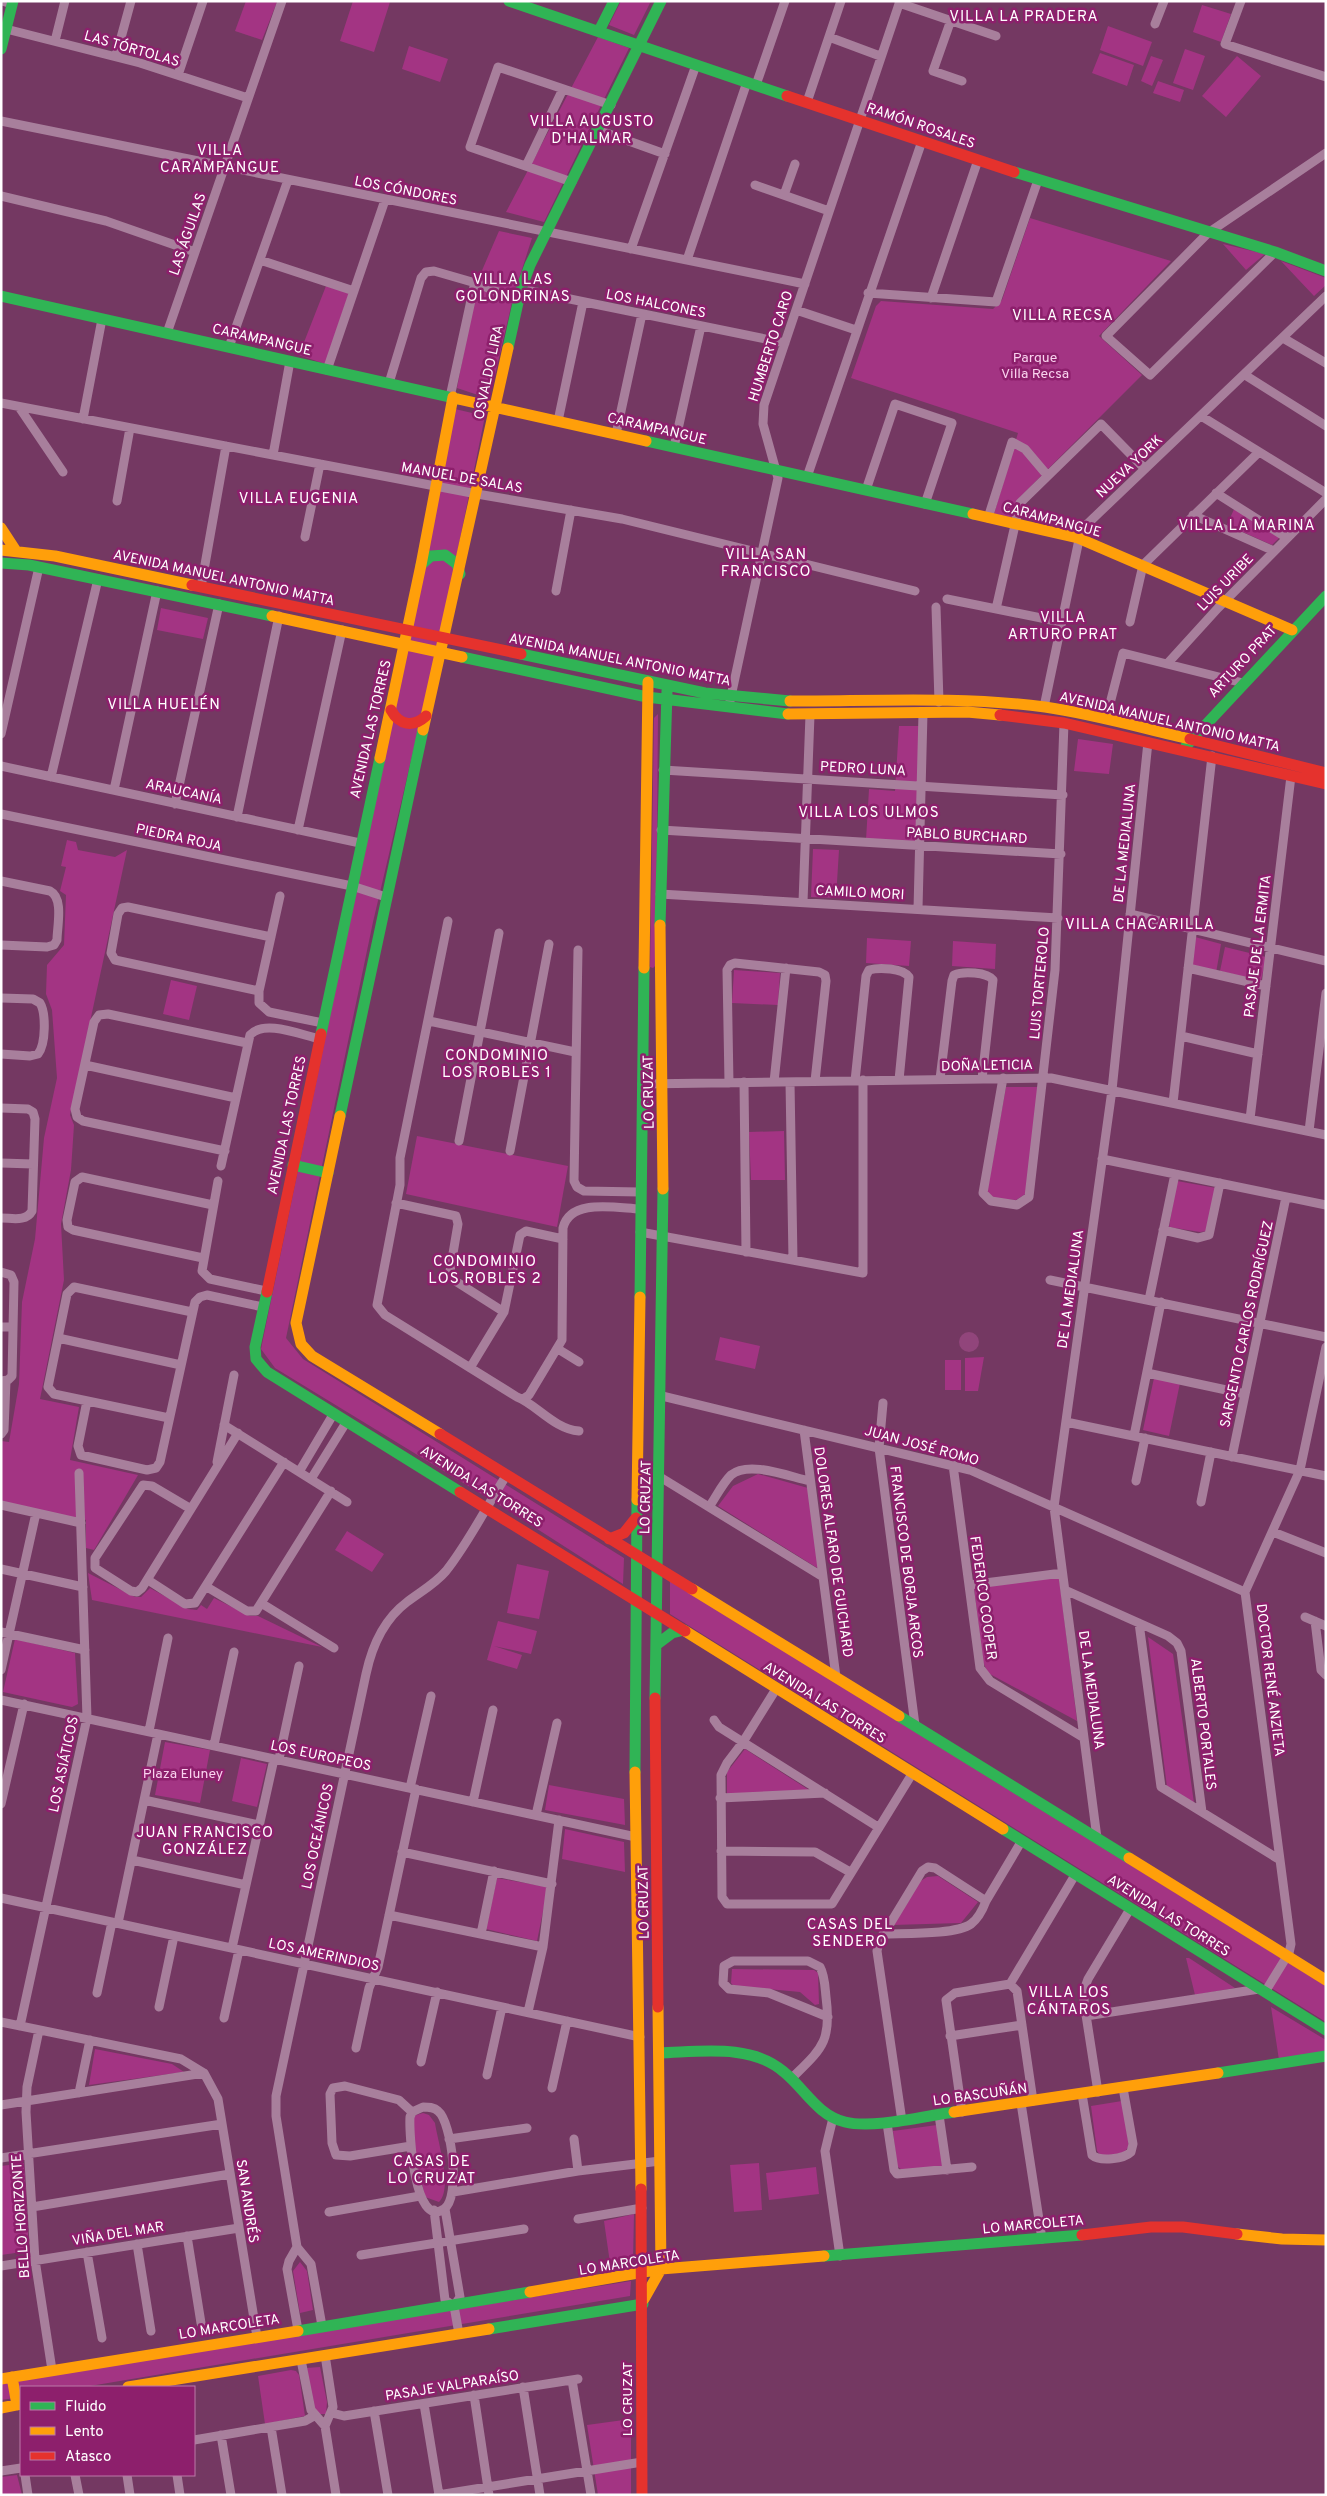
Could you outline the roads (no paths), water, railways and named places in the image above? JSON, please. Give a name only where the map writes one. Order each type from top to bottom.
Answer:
[{"type":"street","points":[[55,41],[65,1]]},
{"type":"street","points":[[116,56],[131,1]]},
{"type":"street","points":[[178,75],[204,1]]},
{"type":"street","name":"LAS ÁGUILAS","points":[[167,333],[282,1]]},
{"type":"street","name":"RAMÓN ROSALES","points":[[510,1],[1038,180],[1275,252],[1326,271]]},
{"type":"street","points":[[599,31],[614,1]]},
{"type":"street","points":[[640,46],[661,1]]},
{"type":"street","points":[[687,260],[785,1]]},
{"type":"street","points":[[807,102],[841,1]]},
{"type":"street","points":[[1155,24],[1164,1]]},
{"type":"street","points":[[1241,1],[1226,44],[1326,77]]},
{"type":"street","points":[[1,48],[6,29],[9,2]]},
{"type":"street","points":[[899,2],[996,36]]},
{"type":"street","name":"HUMBERTO CARO","points":[[729,702],[778,482],[777,470],[764,430],[763,411],[899,2]]},
{"type":"street","points":[[951,20],[933,71],[962,81]]},
{"type":"street","name":"LAS TÓRTOLAS","points":[[6,29],[116,56],[248,98]]},
{"type":"street","points":[[829,38],[880,56]]},
{"type":"street","name":"OSVALDO LIRA","points":[[441,652],[460,574],[521,289],[547,232],[640,46]]},
{"type":"street","points":[[632,249],[696,65]]},
{"type":"street","points":[[572,182],[470,147],[498,66],[610,105]]},
{"type":"street","points":[[526,166],[563,89]]},
{"type":"street","name":"LOS CÓNDORES","points":[[1,121],[805,284]]},
{"type":"street","points":[[598,130],[665,154]]},
{"type":"street","points":[[806,477],[922,141]]},
{"type":"street","points":[[1275,252],[1150,375],[1106,336],[1208,233],[1326,153]]},
{"type":"street","points":[[931,298],[978,160]]},
{"type":"street","points":[[784,195],[795,164]]},
{"type":"street","points":[[229,347],[288,180]]},
{"type":"street","points":[[868,293],[996,302],[1038,180]]},
{"type":"street","points":[[755,185],[830,211]]},
{"type":"street","points":[[1,196],[106,221],[195,252]]},
{"type":"street","points":[[327,370],[386,200]]},
{"type":"street","points":[[260,260],[354,291]]},
{"type":"street","points":[[389,383],[421,278],[426,272],[434,271],[475,282],[518,301]]},
{"type":"street","points":[[451,397],[475,282]]},
{"type":"street","name":"LOS HALCONES","points":[[521,289],[785,343]]},
{"type":"street","name":"CARAMPANGUE","points":[[1,296],[1078,538],[1292,630]]},
{"type":"street","name":"NUEVA YORK","points":[[1044,707],[1078,538],[1083,528],[1326,296]]},
{"type":"street","points":[[558,421],[583,302]]},
{"type":"street","points":[[796,310],[856,330]]},
{"type":"street","points":[[616,434],[642,314]]},
{"type":"street","points":[[82,419],[102,319]]},
{"type":"street","points":[[674,447],[701,326]]},
{"type":"street","points":[[1283,338],[1326,363]]},
{"type":"street","points":[[272,455],[290,361]]},
{"type":"street","points":[[1245,375],[1326,426]]},
{"type":"street","points":[[476,403],[488,397],[502,376]]},
{"type":"street","name":"OSVALDO LIRA","points":[[407,631],[421,565],[451,397]]},
{"type":"street","name":"MANUEL DE SALAS","points":[[1,403],[477,494],[622,519],[915,591]]},
{"type":"street","points":[[866,490],[895,404],[952,422],[925,504]]},
{"type":"street","points":[[20,407],[63,472]]},
{"type":"street","points":[[1201,416],[1326,493]]},
{"type":"street","points":[[996,609],[1014,524],[1023,498],[1101,424],[1145,469]]},
{"type":"street","points":[[117,502],[130,428]]},
{"type":"street","points":[[988,518],[1012,442],[1025,449],[1047,475]]},
{"type":"street","points":[[200,587],[226,446]]},
{"type":"street","points":[[1130,622],[1143,565],[1259,452]]},
{"type":"street","points":[[305,538],[320,464]]},
{"type":"street","points":[[1216,493],[1287,538]]},
{"type":"street","name":"LUIS URIBE","points":[[1168,664],[1225,601],[1326,499]]},
{"type":"street","points":[[556,591],[571,510]]},
{"type":"street","points":[[1193,515],[1274,551]]},
{"type":"street","points":[[1,528],[16,551],[34,566],[1,734]]},
{"type":"street","name":"AVENIDA MANUEL ANTONIO MATTA","points":[[1,550],[55,556],[667,686],[729,702],[810,715],[992,714],[1064,723],[1326,784]]},
{"type":"street","points":[[421,565],[431,556],[445,555],[457,564],[460,574]]},
{"type":"street","name":"AVENIDA MANUEL ANTONIO MATTA","points":[[1,563],[34,566],[279,616],[647,697],[666,700],[729,702],[939,702],[1044,707],[1106,719],[1326,773]]},
{"type":"street","points":[[51,777],[98,579]]},
{"type":"street","points":[[114,790],[157,591]]},
{"type":"street","name":"ARTURO PRAT","points":[[1182,750],[1243,682],[1326,596]]},
{"type":"street","points":[[947,599],[1061,622]]},
{"type":"street","points":[[175,804],[219,604]]},
{"type":"street","points":[[936,607],[939,702]]},
{"type":"street","points":[[237,817],[279,616]]},
{"type":"street","points":[[298,830],[342,630]]},
{"type":"street","name":"AVENIDA LAS TORRES","points":[[407,631],[266,1291],[255,1347],[259,1364],[267,1372],[635,1598],[776,1689],[1326,2030]]},
{"type":"street","name":"AVENIDA LAS TORRES","points":[[441,652],[386,897],[296,1323],[301,1344],[312,1356],[915,1725],[1326,1980]]},
{"type":"street","points":[[1106,719],[1123,653],[1243,682]]},
{"type":"street","name":"LO CRUZAT","points":[[642,2495],[642,2208],[636,1837],[635,1598],[648,682]]},
{"type":"street","name":"LO CRUZAT","points":[[642,2304],[650,2285],[661,2269],[656,1645],[664,1238],[660,894],[667,686]]},
{"type":"street","points":[[391,710],[397,720],[408,724],[419,723],[426,716]]},
{"type":"street","points":[[918,909],[923,786],[923,713]]},
{"type":"street","points":[[803,902],[810,715]]},
{"type":"street","name":"LUIS TORTEROLO","points":[[1003,1078],[983,1193],[991,1201],[1017,1205],[1029,1196],[1055,970],[1061,854],[1064,723]]},
{"type":"street","name":"DE LA MEDIALUNA","points":[[1097,1838],[1054,1507],[1112,1090],[1148,742]]},
{"type":"street","points":[[1173,1103],[1212,756]]},
{"type":"street","name":"ARAUCANÍA","points":[[1,766],[360,844]]},
{"type":"street","name":"PEDRO LUNA","points":[[663,770],[1062,795]]},
{"type":"street","name":"PASAJE DE LA ERMITA","points":[[1250,1119],[1291,776]]},
{"type":"street","name":"PIEDRA ROJA","points":[[1,814],[352,886],[386,897]]},
{"type":"street","name":"PABLO BURCHARD","points":[[661,830],[1061,854]]},
{"type":"street","points":[[1,881],[50,891],[55,894],[58,902],[57,938],[54,945],[47,947],[1,945]]},
{"type":"street","name":"CAMILO MORI","points":[[660,894],[1058,918]]},
{"type":"street","points":[[280,896],[259,991],[259,1003],[266,1011],[323,1023]]},
{"type":"street","points":[[259,991],[115,960],[111,953],[118,914],[122,908],[132,907],[271,937]]},
{"type":"street","points":[[1130,914],[1326,961]]},
{"type":"street","points":[[448,921],[399,1163],[400,1181],[376,1297],[378,1308],[385,1315],[517,1398],[523,1399],[531,1408],[566,1429],[579,1431]]},
{"type":"street","points":[[459,1141],[499,933]]},
{"type":"street","points":[[510,1150],[549,944]]},
{"type":"street","points":[[578,950],[577,1040],[575,1052],[575,1184],[584,1191],[640,1192]]},
{"type":"street","points":[[729,1083],[728,967],[736,963],[819,972],[826,978],[815,1081]]},
{"type":"street","points":[[774,1082],[786,968]]},
{"type":"street","points":[[1188,968],[1266,986]]},
{"type":"street","points":[[640,1232],[664,1238],[864,1273],[859,1080],[866,976],[869,970],[902,971],[909,977],[899,1080]]},
{"type":"street","points":[[940,1079],[952,981],[954,975],[959,973],[988,975],[993,980],[982,1078]]},
{"type":"street","points":[[1309,1131],[1326,993]]},
{"type":"street","points":[[1,998],[33,999],[40,1003],[43,1012],[40,1051],[34,1055],[1,1054]]},
{"type":"street","points":[[224,1151],[79,1120],[75,1112],[94,1022],[97,1016],[102,1014],[247,1043]]},
{"type":"street","points":[[428,1021],[575,1052]]},
{"type":"street","points":[[222,1166],[247,1043],[253,1032],[264,1027],[320,1039]]},
{"type":"street","points":[[1181,1036],[1258,1054]]},
{"type":"street","points":[[85,1065],[236,1098]]},
{"type":"street","name":"DOÑA LETICIA","points":[[642,1084],[1059,1078],[1326,1135]]},
{"type":"street","points":[[744,1082],[746,1252]]},
{"type":"street","points":[[790,1082],[793,1260]]},
{"type":"street","points":[[1,1108],[28,1109],[34,1114],[34,1164],[30,1214],[23,1218],[1,1218]]},
{"type":"street","points":[[1102,1159],[1326,1205]]},
{"type":"street","points":[[1,1163],[34,1164]]},
{"type":"street","points":[[293,1165],[328,1173]]},
{"type":"street","points":[[1149,1300],[1175,1174]]},
{"type":"street","points":[[203,1258],[73,1230],[68,1228],[67,1220],[75,1182],[82,1177],[214,1205]]},
{"type":"street","points":[[218,1181],[202,1271],[208,1278],[266,1291]]},
{"type":"street","points":[[1163,1230],[1198,1238],[1209,1235],[1220,1183]]},
{"type":"street","name":"SARGENTO CARLOS RODRÍGUEZ","points":[[1232,1456],[1286,1197]]},
{"type":"street","points":[[396,1203],[453,1215],[458,1218],[449,1277],[454,1282],[504,1312]]},
{"type":"street","points":[[523,1399],[529,1395],[562,1340],[566,1219],[576,1209],[640,1209]]},
{"type":"street","points":[[470,1368],[504,1312],[522,1233],[528,1231],[564,1239]]},
{"type":"street","points":[[1,1272],[11,1275],[14,1282],[12,1376],[4,1381],[4,1428],[1,1434]]},
{"type":"street","points":[[1050,1280],[1326,1336]]},
{"type":"street","points":[[170,1418],[54,1394],[49,1390],[48,1383],[67,1294],[74,1287],[192,1312]]},
{"type":"street","points":[[87,1401],[78,1446],[79,1453],[84,1456],[153,1470],[159,1464],[192,1312],[197,1299],[207,1295],[263,1307]]},
{"type":"street","points":[[1134,1436],[1161,1302]]},
{"type":"street","points":[[1,1327],[13,1328]]},
{"type":"street","points":[[58,1338],[181,1365]]},
{"type":"street","name":"DOCTOR RENÉ ANZIETA","points":[[1262,1991],[1287,1956],[1291,1944],[1245,1592],[1300,1470],[1326,1347]]},
{"type":"street","points":[[558,1349],[579,1362]]},
{"type":"street","points":[[1147,1373],[1246,1394]]},
{"type":"street","points":[[215,1470],[234,1375]]},
{"type":"street","name":"JUAN JOSÉ ROMO","points":[[662,1396],[970,1470],[1245,1592]]},
{"type":"street","name":"FRANCISCO DE BORJA ARCOS","points":[[883,1403],[878,1448],[915,1725]]},
{"type":"street","points":[[299,1472],[334,1413]]},
{"type":"street","points":[[311,1479],[347,1421]]},
{"type":"street","points":[[1066,1422],[1326,1476]]},
{"type":"street","points":[[224,1424],[348,1502]]},
{"type":"street","name":"DOLORES ALFARO DE GUICHARD","points":[[804,1430],[836,1677]]},
{"type":"street","points":[[192,1509],[152,1486],[143,1485],[94,1560],[95,1568],[131,1591],[140,1590],[148,1580],[192,1509],[238,1433]]},
{"type":"street","points":[[1136,1481],[1144,1438]]},
{"type":"street","points":[[1201,1502],[1211,1452]]},
{"type":"street","points":[[148,1580],[189,1605],[198,1601],[284,1462]]},
{"type":"street","name":"FEDERICO COOPER","points":[[953,1465],[979,1663],[982,1673],[990,1681],[1084,1738]]},
{"type":"street","points":[[709,1507],[726,1480],[744,1469],[757,1469],[810,1481]]},
{"type":"street","name":"LOS ASIÁTICOS","points":[[20,2026],[88,1718],[79,1473]]},
{"type":"street","name":"LOS OCEÁNICOS","points":[[322,2326],[311,2264],[297,2247],[276,2106],[277,2087],[368,1665],[378,1635],[396,1611],[434,1583],[447,1569],[506,1476]]},
{"type":"street","points":[[660,1477],[823,1577]]},
{"type":"street","points":[[207,1587],[247,1611],[256,1611],[331,1491]]},
{"type":"street","points":[[1,1505],[80,1522]]},
{"type":"street","points":[[1,1670],[5,1633],[22,1574],[36,1513]]},
{"type":"street","points":[[609,1539],[624,1533],[636,1518]]},
{"type":"street","points":[[1273,1532],[1326,1553]]},
{"type":"street","points":[[1,1569],[83,1587]]},
{"type":"street","points":[[969,1585],[1062,1573]]},
{"type":"street","name":"ALBERTO PORTALES","points":[[1065,1590],[1173,1639],[1181,1651],[1202,1812]]},
{"type":"street","points":[[262,1603],[334,1648]]},
{"type":"street","points":[[1305,1618],[1326,1626]]},
{"type":"street","points":[[1315,1622],[1321,1670],[1326,1675]]},
{"type":"street","points":[[1139,1623],[1160,1784],[1166,1792],[1280,1860]]},
{"type":"street","points":[[656,1645],[672,1633],[684,1630]]},
{"type":"street","points":[[5,1633],[85,1650]]},
{"type":"street","points":[[148,1731],[168,1638]]},
{"type":"street","points":[[214,1745],[234,1652]]},
{"type":"street","points":[[224,2018],[246,1885],[299,1666]]},
{"type":"street","points":[[776,1689],[724,1769],[720,1781],[722,1897],[730,1905],[829,1905],[835,1900],[850,1872],[912,1774]]},
{"type":"street","points":[[356,2048],[389,1915],[431,1696]]},
{"type":"street","name":"LOS EUROPEOS","points":[[1,1700],[636,1837]]},
{"type":"street","points":[[1,1804],[6,1765],[24,1704]]},
{"type":"street","points":[[473,1802],[493,1710]]},
{"type":"street","points":[[714,1720],[719,1727],[878,1827]]},
{"type":"street","points":[[536,1815],[557,1723]]},
{"type":"street","points":[[97,1993],[132,1860],[158,1734]]},
{"type":"street","points":[[720,1798],[825,1794]]},
{"type":"street","points":[[144,1800],[259,1825]]},
{"type":"street","points":[[528,2012],[543,1947],[559,1820]]},
{"type":"street","points":[[883,1934],[961,1929],[976,1920],[1021,1842]]},
{"type":"street","points":[[721,1850],[815,1852],[850,1872]]},
{"type":"street","points":[[402,1852],[552,1884]]},
{"type":"street","points":[[132,1860],[246,1885]]},
{"type":"street","points":[[902,2121],[877,1951],[883,1934],[922,1871],[928,1867],[935,1868],[986,1901]]},
{"type":"street","points":[[481,1934],[494,1871]]},
{"type":"street","points":[[1010,1984],[1075,1875]]},
{"type":"street","name":"LOS AMERINDIOS","points":[[1,1898],[640,2037]]},
{"type":"street","points":[[1098,2092],[1086,2016],[1084,1996],[1086,1984],[1130,1909]]},
{"type":"street","points":[[389,1915],[543,1947]]},
{"type":"street","points":[[159,2007],[174,1936]]},
{"type":"street","points":[[791,2079],[822,2045],[828,2031],[828,2017],[822,1973],[815,1962],[733,1961],[724,1966],[723,1983],[729,1989],[769,1993],[828,2017]]},
{"type":"street","points":[[639,1987],[648,1983],[659,1986]]},
{"type":"street","points":[[962,2112],[946,2003],[949,1996],[1010,1984],[1016,1988],[1034,2102]]},
{"type":"street","points":[[1086,2016],[1262,1991]]},
{"type":"street","points":[[421,2062],[437,1992]]},
{"type":"street","points":[[487,2075],[502,2007]]},
{"type":"street","points":[[552,2088],[567,2021]]},
{"type":"street","points":[[1,2022],[181,2059],[204,2073]]},
{"type":"street","points":[[950,2036],[1022,2025]]},
{"type":"street","name":"BELLO HORIZONTE","points":[[39,2030],[26,2101],[35,2260],[52,2370]]},
{"type":"street","points":[[79,2093],[90,2040]]},
{"type":"street","name":"LO BASCUÑÁN","points":[[659,2053],[748,2055],[769,2062],[791,2079],[814,2106],[833,2118],[861,2125],[1034,2102],[1326,2056]]},
{"type":"street","points":[[1,2105],[204,2073]]},
{"type":"street","name":"SAN ANDRÉS","points":[[204,2073],[215,2091],[222,2124],[256,2336]]},
{"type":"street","points":[[411,2146],[350,2156],[336,2155],[332,2143],[329,2100],[333,2088],[345,2086],[399,2100],[412,2112]]},
{"type":"street","points":[[1082,2094],[1092,2155],[1100,2159],[1125,2156],[1131,2152],[1133,2144],[1123,2088]]},
{"type":"street","points":[[1022,2103],[1042,2239]]},
{"type":"street","points":[[412,2112],[423,2107],[438,2111],[444,2119],[449,2139],[453,2192],[445,2208],[449,2241],[460,2297],[454,2306],[459,2334]]},
{"type":"street","points":[[412,2112],[410,2125],[411,2146],[420,2196],[422,2201],[434,2210],[445,2208]]},
{"type":"street","points":[[939,2116],[947,2170]]},
{"type":"street","points":[[833,2118],[825,2151],[840,2256]]},
{"type":"street","points":[[887,2123],[894,2170],[897,2174],[904,2175],[972,2167]]},
{"type":"street","points":[[1,2158],[222,2124]]},
{"type":"street","points":[[449,2139],[527,2128]]},
{"type":"street","points":[[574,2139],[578,2171]]},
{"type":"street","points":[[453,2192],[578,2171],[660,2161]]},
{"type":"street","points":[[32,2207],[230,2174]]},
{"type":"street","points":[[329,2212],[420,2196]]},
{"type":"street","points":[[578,2219],[642,2208]]},
{"type":"street","points":[[434,2210],[436,2243],[445,2300],[454,2306]]},
{"type":"street","name":"LO MARCOLETA","points":[[7,2378],[256,2336],[454,2306],[642,2274],[661,2269],[840,2256],[1166,2227],[1203,2229],[1296,2240],[1326,2240]]},
{"type":"street","name":"VIÑA DEL MAR","points":[[1,2266],[239,2228]]},
{"type":"street","points":[[361,2255],[524,2229]]},
{"type":"street","points":[[187,2236],[201,2323]]},
{"type":"street","points":[[137,2244],[151,2330]]},
{"type":"street","points":[[297,2247],[288,2261],[287,2269],[298,2330]]},
{"type":"street","points":[[87,2252],[102,2338]]},
{"type":"street","points":[[134,2386],[642,2304]]},
{"type":"street","points":[[325,2356],[333,2400],[332,2413],[325,2426],[336,2495]]},
{"type":"street","points":[[300,2360],[308,2402],[314,2416],[325,2426]]},
{"type":"street","points":[[1,2408],[19,2405],[7,2378]]},
{"type":"street","name":"PASAJE VALPARAÍSO","points":[[332,2413],[344,2416],[575,2379],[587,2471]]},
{"type":"street","points":[[523,2388],[540,2495]]},
{"type":"street","points":[[474,2396],[489,2491]]},
{"type":"street","points":[[424,2404],[439,2495],[489,2491],[537,2479],[642,2462]]},
{"type":"street","points":[[374,2411],[388,2495]]},
{"type":"street","points":[[195,2440],[305,2421],[314,2416]]},
{"type":"street","points":[[271,2427],[282,2495]]},
{"type":"street","points":[[222,2436],[231,2495]]},
{"type":"street","points":[[1,2471],[20,2468]]},
{"type":"street","points":[[587,2471],[591,2495]]},
{"type":"street","points":[[25,2476],[28,2495]]},
{"type":"street","points":[[75,2476],[79,2495]]},
{"type":"street","points":[[127,2476],[130,2495]]},
{"type":"street","points":[[177,2476],[180,2495]]},
{"type":"district","name":"VILLA LA PRADERA","points":[[1024,16]]},
{"type":"district","name":"VILLA AUGUSTO D'HALMAR","points":[[592,130]]},
{"type":"district","name":"VILLA CARAMPANGUE","points":[[220,158]]},
{"type":"district","name":"VILLA LAS GOLONDRINAS","points":[[513,288]]},
{"type":"district","name":"VILLA RECSA","points":[[1063,315]]},
{"type":"district","name":"VILLA EUGENIA","points":[[299,498]]},
{"type":"district","name":"VILLA LA MARINA","points":[[1247,525]]},
{"type":"district","name":"VILLA SAN FRANCISCO","points":[[766,562]]},
{"type":"district","name":"VILLA ARTURO PRAT","points":[[1063,626]]},
{"type":"district","name":"VILLA HUELÉN","points":[[164,704]]},
{"type":"district","name":"VILLA LOS ULMOS","points":[[869,812]]},
{"type":"district","name":"VILLA CHACARILLA","points":[[1140,924]]},
{"type":"district","name":"CONDOMINIO LOS ROBLES 1","points":[[497,1064]]},
{"type":"district","name":"CONDOMINIO LOS ROBLES 2","points":[[485,1270]]},
{"type":"district","name":"JUAN FRANCISCO GONZÁLEZ","points":[[205,1840]]},
{"type":"district","name":"CASAS DEL SENDERO","points":[[850,1932]]},
{"type":"district","name":"VILLA LOS CÁNTAROS","points":[[1069,2000]]},
{"type":"district","name":"CASAS DE LO CRUZAT","points":[[432,2170]]},
{"type":"park label","name":"Parque Villa Recsa","points":[[1035,366]]},
{"type":"park label","name":"Plaza Eluney","points":[[183,1773]]}]
